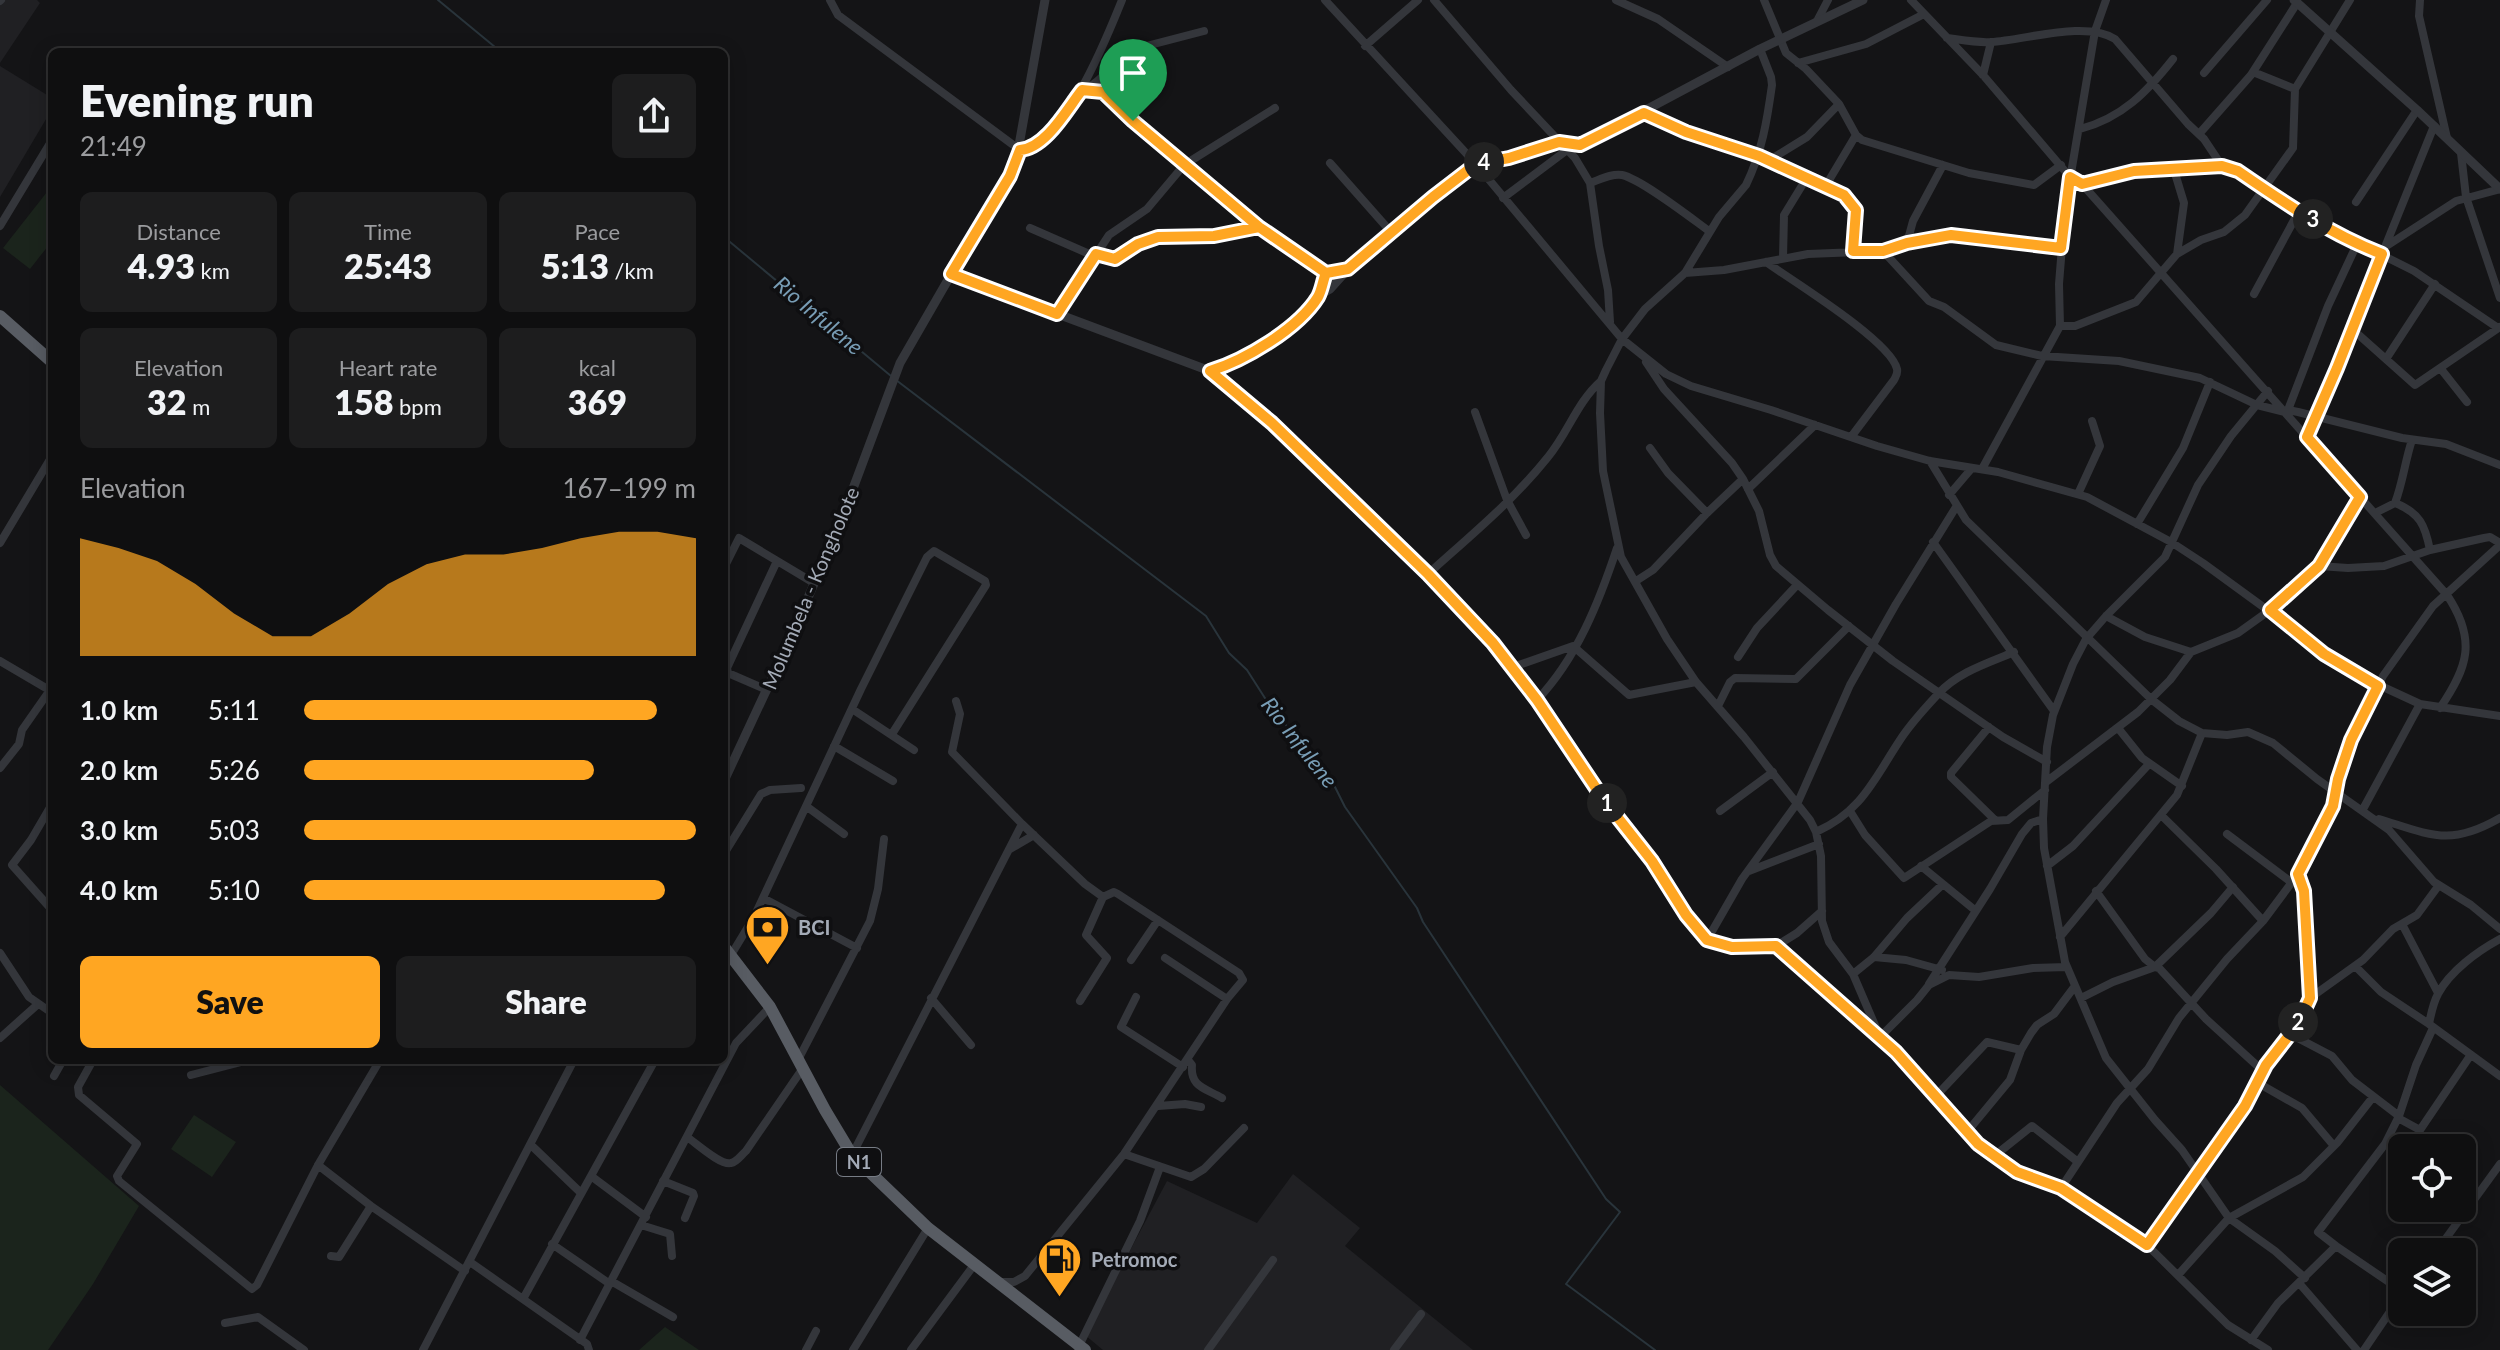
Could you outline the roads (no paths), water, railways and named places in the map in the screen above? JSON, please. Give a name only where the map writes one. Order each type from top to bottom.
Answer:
[{"type":"highway","points":[[3,324],[48,359]]},
{"type":"highway","name":"N1","points":[[728,952],[770,1007],[852,1155],[928,1228],[1080,1349]]},
{"type":"street","points":[[830,0],[838,15],[1020,150],[1028,150],[1038,142],[1084,90],[1122,0]]},
{"type":"street","points":[[1045,0],[1020,150],[1010,176],[951,274],[1210,371],[1272,423],[1428,574],[1513,667],[1604,800],[1707,940],[1732,947],[1776,946],[1822,911]]},
{"type":"street","points":[[1325,0],[1476,164],[1622,339],[1666,374],[1691,386],[1930,461],[1977,469],[2078,494],[2171,542],[2270,610],[2324,654],[2378,686],[2420,704],[2500,716]]},
{"type":"street","points":[[1365,46],[1418,0]]},
{"type":"street","points":[[1434,0],[1575,158],[1590,183],[1608,290],[1610,323]]},
{"type":"street","points":[[1616,0],[1658,19],[1728,67]]},
{"type":"street","points":[[1764,0],[1786,53],[1839,104],[1856,135],[1872,145],[2034,185],[2061,165]]},
{"type":"street","points":[[1817,21],[1828,0]]},
{"type":"street","points":[[1210,371],[1230,365],[1283,332],[1348,269],[1476,164],[1580,145],[1760,49],[1863,0]]},
{"type":"street","points":[[1911,0],[1983,75],[2070,177],[2082,184],[2160,274],[2287,411],[2447,595],[2467,644],[2463,670],[2440,708]]},
{"type":"street","points":[[1949,495],[1977,469],[2017,408],[2060,326],[2061,248],[2070,177],[2095,31],[2106,0]]},
{"type":"street","points":[[2204,73],[2267,0]]},
{"type":"street","points":[[2060,326],[2075,326],[2136,302],[2177,254],[2201,240],[2224,232],[2245,215],[2288,157],[2295,141],[2295,89],[2350,0]]},
{"type":"street","points":[[2412,0],[2420,3],[2419,16],[2447,138]]},
{"type":"street","points":[[2199,134],[2253,72],[2296,1],[2500,189]]},
{"type":"street","points":[[1798,63],[1866,44],[1924,14]]},
{"type":"street","points":[[1084,90],[1098,82],[1131,50],[1204,31]]},
{"type":"street","points":[[1947,38],[1991,42],[2095,31],[2115,39],[2199,134],[2222,166]]},
{"type":"street","points":[[1983,75],[1991,42]]},
{"type":"street","points":[[1428,574],[1501,510],[1552,453],[1587,396],[1601,381],[1622,339],[1645,309],[1685,273],[1709,231],[1746,185],[1759,156],[1772,85],[1760,49]]},
{"type":"street","points":[[2080,129],[2120,113],[2153,83],[2173,59]]},
{"type":"street","points":[[1092,71],[1103,92],[1259,227],[1326,273],[1348,269]]},
{"type":"street","points":[[2253,72],[2295,89]]},
{"type":"street","points":[[1084,90],[1103,92]]},
{"type":"street","points":[[1768,161],[1807,137],[1839,104]]},
{"type":"street","points":[[1057,314],[1109,235],[1147,209],[1184,165],[1275,108]]},
{"type":"street","points":[[2356,202],[2417,110]]},
{"type":"street","points":[[1644,113],[1686,132],[1759,156],[1844,195],[1855,205],[1853,251]]},
{"type":"street","points":[[2307,437],[2434,126]]},
{"type":"street","points":[[1825,187],[1856,135]]},
{"type":"street","points":[[1503,198],[1563,146]]},
{"type":"street","points":[[0,226],[48,147]]},
{"type":"street","points":[[2461,153],[2466,197],[2500,298]]},
{"type":"street","points":[[1330,163],[1391,232]]},
{"type":"street","points":[[1907,243],[1913,221],[1943,165]]},
{"type":"street","points":[[2082,184],[2122,173],[2222,166],[2238,171],[2357,244],[2383,250],[2499,327],[2415,385],[2351,328]]},
{"type":"street","points":[[2174,170],[2184,203],[2177,254]]},
{"type":"street","points":[[1590,183],[1616,174],[1625,176],[1665,199],[1709,231]]},
{"type":"street","points":[[1783,258],[1784,215],[1806,179]]},
{"type":"street","points":[[2383,250],[2466,197],[2500,189]]},
{"type":"street","points":[[2254,294],[2299,211]]},
{"type":"street","points":[[1030,228],[1087,253],[1115,259],[1138,244],[1158,237],[1214,236],[1259,227]]},
{"type":"street","points":[[1685,273],[1783,258],[1883,251],[1951,235],[2061,248]]},
{"type":"street","points":[[2287,411],[2328,306],[2357,244]]},
{"type":"street","points":[[1883,251],[1929,301],[1948,310],[1996,345],[2042,356],[2119,361],[2200,378],[2257,405],[2412,440],[2446,444],[2500,465]]},
{"type":"street","points":[[1766,262],[1838,309],[1897,367],[1894,380],[1851,437]]},
{"type":"street","points":[[1319,295],[1326,273]]},
{"type":"street","name":"Molumbela - Kongholote","points":[[728,773],[842,518],[900,363],[951,274]]},
{"type":"street","points":[[2386,359],[2435,284]]},
{"type":"street","points":[[1644,358],[1658,382],[1743,479],[1765,529],[1772,561],[1797,585],[1893,661],[1989,727],[2047,762]]},
{"type":"street","points":[[2441,369],[2467,402]]},
{"type":"street","points":[[1658,382],[1666,374]]},
{"type":"street","points":[[1601,381],[1603,471],[1617,547],[1667,639],[1696,682],[1798,802],[1816,832],[1823,875],[1823,929],[1853,974],[1880,1037]]},
{"type":"street","points":[[2137,524],[2183,448],[2210,382]]},
{"type":"street","points":[[2268,391],[2231,436],[2198,485],[2165,557],[2086,639],[2054,711],[2043,819],[2047,866],[2067,967],[2106,1058],[2182,1150],[2229,1218],[2275,1251],[2357,1350]]},
{"type":"street","points":[[1475,412],[1507,500],[1526,535]]},
{"type":"street","points":[[2078,494],[2101,441],[2092,421]]},
{"type":"street","points":[[1748,489],[1815,425]]},
{"type":"street","points":[[2375,513],[2395,503],[2402,487],[2405,458],[2412,440]]},
{"type":"street","points":[[1650,448],[1668,473],[1707,513]]},
{"type":"street","points":[[1930,461],[1956,507],[1982,537],[2151,699],[2179,721],[2202,733],[2227,735],[2248,732],[2265,738],[2395,834],[2422,870],[2500,929]]},
{"type":"street","points":[[0,543],[48,463]]},
{"type":"street","points":[[1636,581],[1653,570],[1743,479]]},
{"type":"street","points":[[1989,727],[1951,773],[1951,777],[2000,822],[2008,820],[2151,699],[2191,652],[2227,639],[2270,610],[2319,566],[2360,497]]},
{"type":"street","points":[[2395,503],[2420,518],[2430,550]]},
{"type":"street","points":[[1707,940],[1748,872],[1798,802],[1839,706],[1873,643],[1956,507]]},
{"type":"street","points":[[2319,566],[2384,566],[2430,550],[2490,537],[2500,544],[2433,606]]},
{"type":"street","points":[[728,559],[738,538],[814,583]]},
{"type":"street","points":[[1933,542],[2054,711]]},
{"type":"street","points":[[1537,700],[1558,677],[1575,647],[1600,595],[1617,547]]},
{"type":"street","points":[[728,950],[763,898],[852,709],[930,553],[934,551],[985,581],[986,585],[892,734]]},
{"type":"street","points":[[728,666],[777,561]]},
{"type":"street","points":[[1738,657],[1757,628],[1797,585]]},
{"type":"street","points":[[2061,1188],[2129,1089],[2148,1069],[2191,1002],[2263,921],[2298,874],[2333,806],[2351,740],[2378,686],[2433,606],[2440,588]]},
{"type":"street","points":[[2106,616],[2145,637],[2191,652]]},
{"type":"street","points":[[1718,706],[1735,678],[1796,679],[1849,626]]},
{"type":"street","points":[[1513,667],[1575,647]]},
{"type":"street","points":[[1575,647],[1629,695],[1696,682]]},
{"type":"street","points":[[1816,832],[1838,822],[1850,811],[1875,781],[1911,726],[1940,692],[1969,671],[2014,652]]},
{"type":"street","points":[[1,664],[48,689]]},
{"type":"street","points":[[728,673],[767,690]]},
{"type":"street","points":[[0,768],[19,744],[22,730],[48,695]]},
{"type":"street","points":[[956,701],[960,714],[952,752],[1022,824],[1103,897]]},
{"type":"street","points":[[2362,811],[2420,704]]},
{"type":"street","points":[[852,709],[914,750]]},
{"type":"street","points":[[2118,728],[2149,764],[2182,786]]},
{"type":"street","points":[[2060,937],[2182,786],[2202,733]]},
{"type":"street","points":[[834,746],[893,781]]},
{"type":"street","points":[[2047,866],[2073,846],[2149,764]]},
{"type":"street","points":[[1720,811],[1773,772]]},
{"type":"street","points":[[728,848],[761,794],[770,790],[801,788]]},
{"type":"street","points":[[806,806],[844,834]]},
{"type":"street","points":[[48,811],[12,865],[48,906]]},
{"type":"street","points":[[1850,811],[1865,835],[1904,878],[1995,820]]},
{"type":"street","points":[[2161,815],[2263,921]]},
{"type":"street","points":[[2371,817],[2451,837],[2472,832],[2500,818]]},
{"type":"street","points":[[1880,1037],[1929,985],[2022,834],[2031,823],[2043,819]]},
{"type":"street","points":[[852,1155],[1022,824]]},
{"type":"street","points":[[2227,834],[2291,882]]},
{"type":"street","points":[[1008,850],[1034,835]]},
{"type":"street","points":[[687,1137],[722,1163],[735,1161],[746,1151],[800,1064],[872,915],[884,839]]},
{"type":"street","points":[[1748,872],[1819,844]]},
{"type":"street","points":[[1921,866],[1976,911]]},
{"type":"street","points":[[2298,874],[2305,901],[2310,998]]},
{"type":"street","points":[[1853,974],[1874,957],[1907,918],[1942,885]]},
{"type":"street","points":[[2147,1245],[2198,1175],[2310,998],[2355,966],[2425,906],[2439,885]]},
{"type":"street","points":[[2081,998],[2155,967],[2233,887]]},
{"type":"street","points":[[2096,891],[2145,959],[2164,972],[2263,1071]]},
{"type":"street","points":[[995,1282],[1014,1282],[1025,1276],[1124,1154],[1227,999],[1242,983],[1241,975],[1114,892],[1103,897],[1086,935],[1107,958],[1080,1001]]},
{"type":"street","points":[[763,898],[857,948]]},
{"type":"street","points":[[1131,960],[1158,920]]},
{"type":"street","points":[[2402,924],[2438,993]]},
{"type":"street","points":[[2388,1283],[2318,1232],[2381,1150],[2398,1117],[2431,1026],[2438,993],[2472,959],[2500,939]]},
{"type":"street","points":[[1776,946],[1880,1037],[1993,1157],[2017,1172],[2061,1188],[2147,1245],[2220,1318],[2268,1350]]},
{"type":"street","points":[[0,953],[29,997],[48,1011]]},
{"type":"street","points":[[1874,957],[1906,960],[1949,975],[1979,977],[2033,968],[2067,967]]},
{"type":"street","points":[[1165,958],[1227,999]]},
{"type":"street","points":[[2355,966],[2381,992],[2500,1076]]},
{"type":"street","points":[[1929,985],[1949,975]]},
{"type":"street","points":[[1967,1132],[2010,1080],[2021,1050],[2037,1025],[2054,1014],[2075,986]]},
{"type":"street","points":[[1136,997],[1121,1027],[1192,1065],[1192,1079],[1222,1098]]},
{"type":"street","points":[[931,998],[971,1045]]},
{"type":"street","points":[[0,1038],[37,1005]]},
{"type":"street","points":[[728,1058],[742,1034],[770,1007]]},
{"type":"street","points":[[2290,1034],[2332,1056],[2352,1080],[2398,1117],[2420,1130],[2470,1056]]},
{"type":"street","points":[[1936,1096],[1987,1042],[2021,1050]]},
{"type":"street","points":[[54,1076],[61,1064]]},
{"type":"street","points":[[91,1064],[78,1087],[79,1095],[137,1144],[117,1176],[119,1181],[252,1289],[257,1285],[318,1165],[378,1064]]},
{"type":"street","points":[[191,1075],[234,1064]]},
{"type":"street","points":[[423,1350],[572,1064]]},
{"type":"street","points":[[523,1299],[653,1064]]},
{"type":"street","points":[[580,1340],[725,1064]]},
{"type":"street","points":[[2258,1083],[2302,1108],[2334,1146]]},
{"type":"street","points":[[2178,1275],[2229,1218],[2292,1185],[2334,1146],[2373,1097]]},
{"type":"street","points":[[1158,1106],[1185,1104],[1201,1107]]},
{"type":"street","points":[[1993,1157],[2032,1126],[2078,1162]]},
{"type":"street","points":[[1124,1154],[1191,1177],[1196,1176],[1244,1128]]},
{"type":"street","points":[[531,1145],[581,1193]]},
{"type":"street","points":[[2446,1238],[2500,1164]]},
{"type":"street","points":[[318,1165],[465,1271]]},
{"type":"street","points":[[1080,1349],[1140,1221],[1160,1167]]},
{"type":"street","points":[[591,1176],[643,1221],[670,1234],[672,1256]]},
{"type":"street","points":[[663,1181],[693,1193],[685,1218]]},
{"type":"street","points":[[331,1256],[339,1257],[371,1206]]},
{"type":"street","points":[[853,1350],[928,1228]]},
{"type":"street","points":[[552,1244],[611,1283],[673,1317]]},
{"type":"street","points":[[2251,1340],[2278,1303],[2336,1246]]},
{"type":"street","points":[[1208,1350],[1273,1260]]},
{"type":"street","points":[[470,1262],[587,1344],[589,1350]]},
{"type":"street","points":[[911,1350],[974,1265]]},
{"type":"street","points":[[1394,1350],[1421,1314]]},
{"type":"street","points":[[2364,1350],[2388,1314]]},
{"type":"street","points":[[225,1323],[258,1317],[304,1350]]},
{"type":"street","points":[[806,1350],[816,1331]]},
{"type":"waterway","name":"Rio Infulene","points":[[438,0],[496,48]]},
{"type":"waterway","name":"Rio Infulene","points":[[728,240],[891,376]]},
{"type":"waterway","name":"Rio Infulene","points":[[896,380],[1206,616],[1229,653],[1247,670],[1270,706],[1332,781],[1345,807],[1417,908],[1423,922],[1606,1199],[1620,1212],[1566,1284],[1655,1350]]},
{"type":"place","name":"BCI","points":[[767,966]]},
{"type":"place","name":"Petromoc","points":[[1060,1298]]}]
